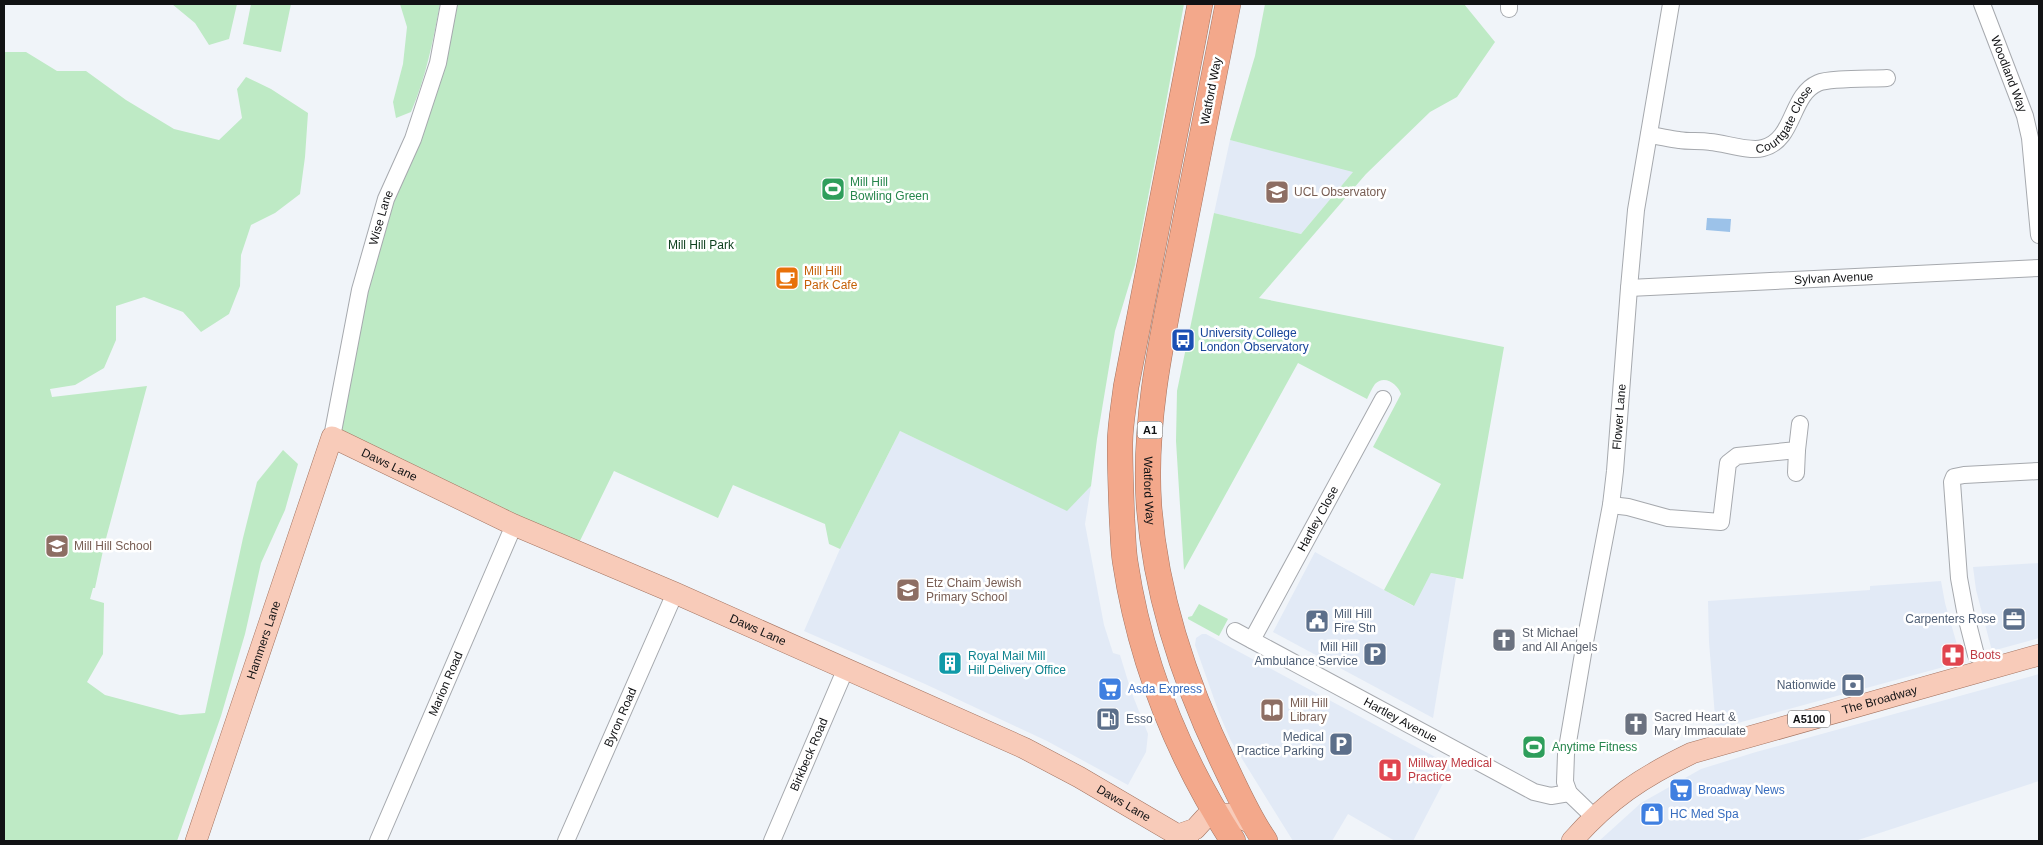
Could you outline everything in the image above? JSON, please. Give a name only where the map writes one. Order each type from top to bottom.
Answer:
[{"type":"highway","name":"A1","points":[[1200,4],[1126,387],[1120,442],[1124,559],[1138,627],[1151,674],[1177,738],[1215,813],[1232,841]]},
{"type":"highway","name":"Watford Way","points":[[1228,4],[1162,340],[1149,440],[1149,506],[1157,569],[1180,660],[1206,729],[1259,832]]},
{"type":"main road","name":"Daws Lane","points":[[332,438],[514,525],[675,593],[1024,748],[1079,777],[1183,838],[1205,818],[1215,813]]},
{"type":"main road","name":"Hammers Lane","points":[[196,841],[332,438]]},
{"type":"main road","name":"The Broadway","points":[[1572,841],[1594,817],[1620,795],[1657,770],[1692,753],[2039,655]]},
{"type":"main road","points":[[1215,813],[1233,815],[1259,832]]},
{"type":"street","name":"Wise Lane","points":[[332,438],[360,290],[386,198],[413,139],[438,63],[450,4]]},
{"type":"street","name":"Flower Lane","points":[[1569,793],[1565,782],[1566,754],[1584,642],[1611,505],[1617,452],[1636,210],[1671,4]]},
{"type":"street","name":"Woodland Way","points":[[1982,4],[2025,116],[2030,138],[2039,235]]},
{"type":"street","name":"Courtgate Close","points":[[1649,135],[1745,148],[1763,148],[1778,140],[1788,125],[1801,96],[1809,88],[1820,82],[1887,78]]},
{"type":"street","name":"Sylvan Avenue","points":[[1629,288],[2039,268]]},
{"type":"street","name":"Hartley Close","points":[[1252,640],[1384,399]]},
{"type":"street","points":[[1796,473],[1800,424]]},
{"type":"street","points":[[1611,505],[1628,507],[1668,518],[1721,522],[1726,469],[1732,459],[1737,456],[1797,450]]},
{"type":"street","points":[[1976,655],[1959,578],[1952,482],[1954,477],[1964,475],[2039,471]]},
{"type":"street","name":"Marion Road","points":[[378,841],[514,525]]},
{"type":"street","name":"Byron Road","points":[[566,841],[675,593]]},
{"type":"street","name":"Hartley Avenue","points":[[1235,631],[1534,792],[1551,796],[1569,793]]},
{"type":"street","name":"Birkbeck Road","points":[[772,841],[846,668]]},
{"type":"street","points":[[1569,793],[1594,817]]},
{"type":"shaded area","name":"UCL Observatory","points":[[1230,140],[1354,171],[1301,234],[1214,213]]},
{"type":"shaded area","points":[[900,431],[1067,510],[1091,486],[1085,524],[1104,625],[1113,653],[1120,655],[1131,691],[1148,734],[1146,752],[1128,785],[1047,741],[925,684],[804,631],[840,549]]},
{"type":"shaded area","points":[[1315,552],[1413,606],[1431,573],[1456,578],[1433,718],[1273,632]]},
{"type":"shaded area","points":[[2039,563],[2039,638],[1992,651],[1976,590],[1973,567]]},
{"type":"shaded area","points":[[1941,581],[1945,603],[1962,662],[1716,729],[1709,642],[1708,601],[1870,590],[1870,586]]},
{"type":"shaded area","points":[[1206,634],[1452,766],[1413,841],[1395,841],[1348,814],[1332,841],[1293,841],[1231,741],[1195,645],[1196,638]]},
{"type":"shaded area","points":[[2039,674],[2039,781],[1855,841],[1599,841],[1641,803],[1701,769]]},
{"type":"green space","points":[[172,4],[237,4],[229,39],[209,45],[195,23]]},
{"type":"green space","points":[[251,4],[291,4],[281,52],[243,44]]},
{"type":"green space","points":[[400,4],[440,4],[421,86],[411,112],[396,118],[393,102],[403,64],[407,27]]},
{"type":"green space","name":"Mill Hill Park","points":[[449,4],[1184,4],[1135,265],[1115,331],[1091,486],[1067,511],[900,431],[840,549],[829,544],[825,524],[733,485],[718,518],[614,471],[575,551],[332,437],[360,288]]},
{"type":"green space","points":[[1265,4],[1464,4],[1495,42],[1457,97],[1430,112],[1366,174],[1259,298],[1504,347],[1463,579],[1431,573],[1414,606],[1384,590],[1441,484],[1373,447],[1401,394],[1394,384],[1383,380],[1375,384],[1367,399],[1298,363],[1184,570],[1176,441],[1177,391],[1214,213],[1301,234],[1353,172],[1230,140],[1255,56]]},
{"type":"green space","points":[[4,52],[26,52],[57,71],[86,71],[126,100],[174,129],[219,140],[242,118],[237,89],[246,77],[271,89],[308,113],[300,194],[275,213],[251,225],[241,255],[240,286],[229,314],[201,332],[183,312],[144,297],[116,306],[116,340],[104,368],[75,385],[50,389],[52,397],[147,386],[104,546],[95,588],[93,588],[90,599],[104,603],[103,654],[87,682],[105,695],[180,715],[205,713],[257,482],[283,450],[298,464],[285,510],[261,563],[245,634],[221,716],[177,841],[4,841]]},
{"type":"green space","points":[[1199,604],[1228,619],[1219,636],[1188,619]]},
{"type":"water","points":[[1707,218],[1731,219],[1730,232],[1706,230]]},
{"type":"place","name":"Mill Hill Bowling Green","points":[[833,189]]},
{"type":"place","name":"UCL Observatory","points":[[1277,192]]},
{"type":"place","name":"Mill Hill Park Cafe","points":[[787,278]]},
{"type":"place","name":"University College London Observatory","points":[[1183,340]]},
{"type":"place","name":"Mill Hill School","points":[[57,546]]},
{"type":"place","name":"Etz Chaim Jewish Primary School","points":[[908,590]]},
{"type":"place","name":"Carpenters Rose","points":[[2014,619]]},
{"type":"place","name":"Mill Hill Fire Stn","points":[[1317,621]]},
{"type":"place","name":"St Michael and All Angels","points":[[1504,640]]},
{"type":"place","name":"Mill Hill Ambulance Service","points":[[1375,654]]},
{"type":"place","name":"Boots","points":[[1953,655]]},
{"type":"place","name":"Royal Mail Mill Hill Delivery Office","points":[[950,663]]},
{"type":"place","name":"Nationwide","points":[[1853,685]]},
{"type":"place","name":"Asda Express","points":[[1110,689]]},
{"type":"place","name":"Mill Hill Library","points":[[1272,710]]},
{"type":"place","name":"Esso","points":[[1108,719]]},
{"type":"place","name":"Sacred Heart & Mary Immaculate","points":[[1636,724]]},
{"type":"place","name":"Medical Practice Parking","points":[[1341,744]]},
{"type":"place","name":"Anytime Fitness","points":[[1534,747]]},
{"type":"place","name":"Millway Medical Practice","points":[[1390,770]]},
{"type":"place","name":"Broadway News","points":[[1681,790]]},
{"type":"place","name":"HC Med Spa","points":[[1652,814]]}]
